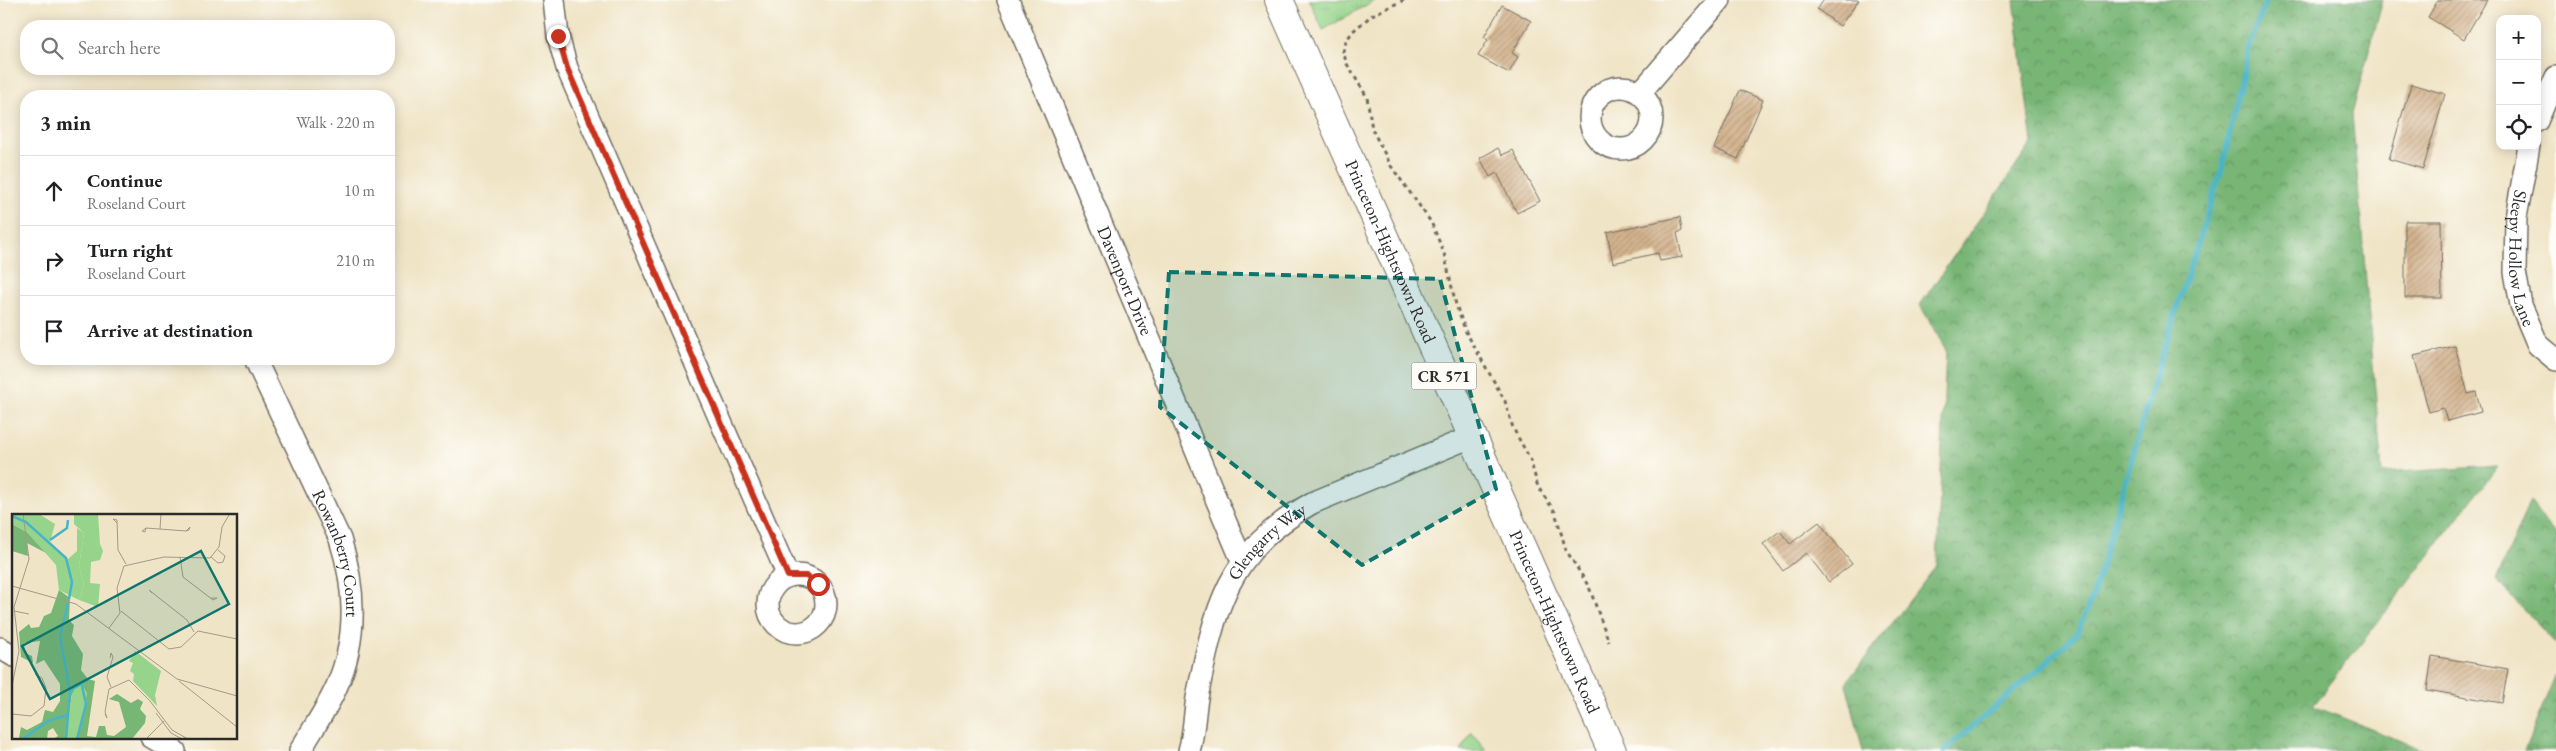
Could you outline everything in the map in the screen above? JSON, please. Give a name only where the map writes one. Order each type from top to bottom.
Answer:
[{"type":"main road","name":"Princeton-Hightstown Road","points":[[1278,0],[1612,751]]},
{"type":"street","points":[[554,0],[558,36],[567,68],[788,576]]},
{"type":"street","name":"Davenport Drive","points":[[1008,0],[1242,560]]},
{"type":"street","points":[[1640,93],[1720,0]]},
{"type":"street","points":[[2541,112],[2556,77]]},
{"type":"street","name":"Sleepy Hollow Lane","points":[[2529,150],[2516,217],[2515,272],[2521,305],[2538,345],[2556,360]]},
{"type":"street","name":"Rowanberry Court","points":[[258,365],[340,539],[348,567],[353,596],[352,628],[346,660],[336,688],[300,751]]},
{"type":"street","name":"Glengarry Way","points":[[1189,751],[1197,699],[1217,611],[1227,585],[1242,560],[1264,536],[1288,517],[1312,504],[1471,437]]},
{"type":"street","points":[[0,648],[12,655]]},
{"type":"street","points":[[153,738],[174,751]]},
{"type":"path","points":[[1404,0],[1372,15],[1353,31],[1346,41],[1343,52],[1367,97],[1372,129],[1391,166],[1431,222],[1444,253],[1456,305],[1466,332],[1505,401],[1513,428],[1530,459],[1538,487],[1555,512],[1566,550],[1589,587],[1609,642]]},
{"type":"highlighted area","points":[[1169,272],[1440,279],[1496,489],[1362,565],[1160,407]]},
{"type":"green space","points":[[1309,0],[1375,0],[1323,30]]},
{"type":"green space","points":[[2014,0],[2383,0],[2352,113],[2382,473],[2498,466],[2313,706],[2426,751],[1863,751],[1846,683],[1937,565],[1946,350],[1920,305],[2032,143]]},
{"type":"green space","points":[[2530,501],[2556,537],[2556,644],[2496,580]]},
{"type":"green space","points":[[2556,674],[2556,751],[2524,751]]},
{"type":"green space","points":[[1472,733],[1487,751],[1461,751]]},
{"type":"building","points":[[1824,0],[1859,0],[1840,26],[1817,9]]},
{"type":"building","points":[[2438,0],[2487,0],[2464,39],[2428,17]]},
{"type":"building","points":[[1502,5],[1531,21],[1512,53],[1518,57],[1509,73],[1478,56],[1488,40],[1484,37]]},
{"type":"building","points":[[2411,84],[2445,94],[2423,169],[2389,159]]},
{"type":"building","points":[[1740,90],[1763,100],[1738,159],[1714,148]]},
{"type":"building","points":[[1498,148],[1502,155],[1513,150],[1540,201],[1517,213],[1497,173],[1490,177],[1480,158]]},
{"type":"building","points":[[1680,217],[1682,231],[1677,233],[1682,257],[1660,261],[1658,253],[1613,263],[1607,232]]},
{"type":"building","points":[[2405,221],[2441,221],[2442,298],[2405,298]]},
{"type":"building","points":[[2455,346],[2468,394],[2476,392],[2481,412],[2447,421],[2443,408],[2429,412],[2414,356]]},
{"type":"building","points":[[1819,522],[1852,564],[1829,582],[1806,553],[1783,571],[1763,544],[1780,531],[1790,544]]},
{"type":"building","points":[[2432,656],[2508,669],[2502,703],[2427,690]]},
{"type":"waterway","points":[[1944,751],[2045,664],[2077,633],[2093,596],[2155,376],[2223,165],[2249,44],[2267,0]]},
{"type":"route","points":[[558,36],[567,68],[788,576],[806,576],[818,584]]}]
